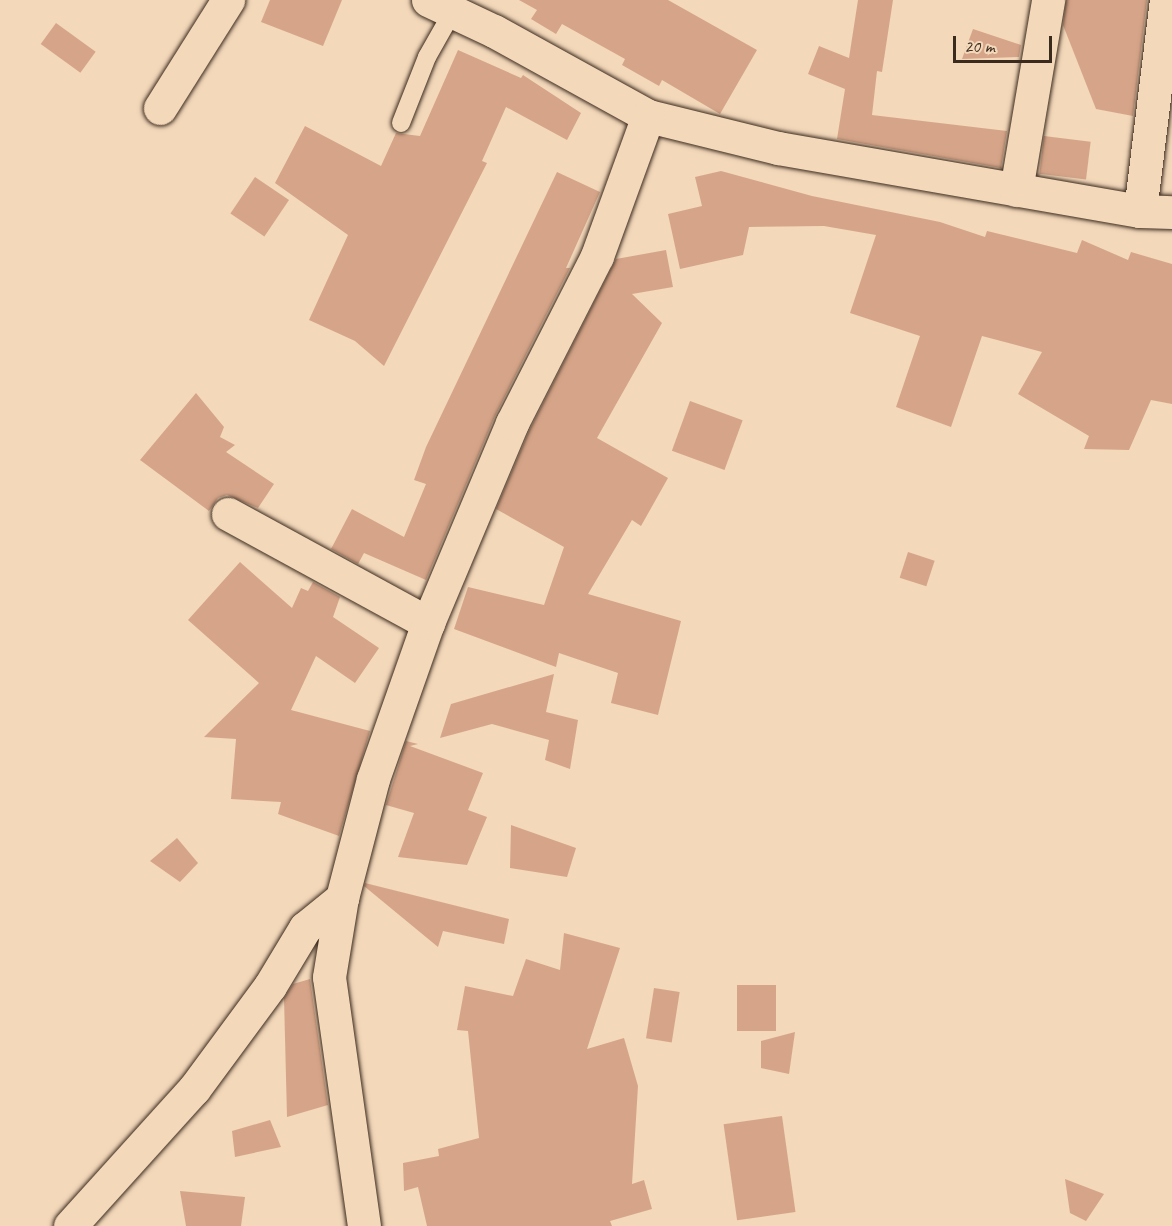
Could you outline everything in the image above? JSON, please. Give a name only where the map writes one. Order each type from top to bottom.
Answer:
[{"type":"street","points":[[160,108],[228,0]]},
{"type":"street","points":[[1016,190],[1048,0]]},
{"type":"street","points":[[440,6],[648,116],[778,148],[1156,212],[1166,0]]},
{"type":"street","points":[[364,1226],[329,977],[342,898],[373,779],[428,623],[512,423],[597,256],[648,116]]},
{"type":"street","points":[[228,514],[428,623]]},
{"type":"street","points":[[70,1226],[194,1089],[270,986],[305,928],[342,898]]},
{"type":"lane","points":[[400,123],[428,57],[440,6]]},
{"type":"building","points":[[270,0],[342,0],[323,46],[261,22]]},
{"type":"building","points":[[519,0],[668,0],[757,50],[720,114],[662,80],[659,86],[622,65],[625,59],[562,24],[556,34],[531,19],[537,10]]},
{"type":"building","points":[[858,0],[893,0],[882,72],[877,71],[872,115],[1007,131],[1001,168],[837,139],[845,89],[808,74],[819,46],[849,58]]},
{"type":"building","points":[[1066,0],[1147,0],[1133,116],[1096,109],[1063,25]]},
{"type":"building","points":[[56,23],[96,52],[80,73],[41,44]]},
{"type":"building","points":[[973,29],[1021,45],[1019,57],[962,59]]},
{"type":"building","points":[[458,50],[521,78],[523,75],[581,113],[567,140],[506,107],[482,161],[487,163],[384,366],[355,341],[309,320],[348,235],[275,183],[305,126],[381,166],[396,133],[420,136]]},
{"type":"building","points":[[1044,136],[1091,142],[1086,179],[1039,174]]},
{"type":"building","points":[[721,171],[812,196],[940,222],[985,237],[987,231],[1077,253],[1082,240],[1128,260],[1131,252],[1172,264],[1172,404],[1151,400],[1129,450],[1084,449],[1089,436],[1018,394],[1042,352],[982,336],[951,427],[896,407],[920,336],[850,313],[876,235],[824,226],[749,227],[743,255],[680,269],[668,214],[702,206],[695,177]]},
{"type":"building","points":[[557,172],[600,192],[566,268],[570,268],[495,416],[426,580],[364,553],[358,564],[331,549],[352,509],[404,537],[426,484],[414,480],[426,447]]},
{"type":"building","points":[[255,177],[289,200],[264,236],[230,213]]},
{"type":"building","points":[[666,250],[673,287],[632,294],[662,323],[597,438],[668,478],[641,526],[632,520],[588,594],[681,621],[658,715],[611,703],[618,673],[559,653],[556,667],[454,629],[468,587],[544,605],[564,547],[496,509],[529,431],[616,259]]},
{"type":"building","points":[[196,393],[224,427],[220,437],[235,445],[226,452],[274,484],[258,508],[227,495],[218,498],[209,511],[140,460]]},
{"type":"building","points":[[690,401],[743,420],[724,470],[672,451]]},
{"type":"building","points":[[908,552],[935,561],[926,586],[900,578]]},
{"type":"building","points":[[240,562],[292,608],[301,588],[308,591],[313,582],[340,597],[333,617],[379,648],[355,683],[316,656],[291,710],[370,731],[339,836],[278,814],[281,802],[231,799],[236,739],[204,737],[259,683],[188,620]]},
{"type":"building","points":[[554,674],[546,712],[578,720],[570,769],[545,760],[549,740],[492,724],[440,738],[451,704]]},
{"type":"building","points":[[406,741],[418,744],[410,746],[483,773],[468,810],[487,817],[467,865],[398,857],[414,813],[386,805]]},
{"type":"building","points":[[511,825],[576,848],[567,877],[510,868]]},
{"type":"building","points":[[177,838],[198,863],[180,882],[150,861]]},
{"type":"building","points":[[365,883],[509,919],[504,944],[443,931],[438,947],[364,886]]},
{"type":"building","points":[[564,933],[620,948],[587,1049],[624,1038],[638,1086],[632,1184],[644,1180],[652,1209],[610,1221],[612,1226],[427,1226],[418,1187],[404,1191],[403,1163],[439,1156],[438,1149],[479,1138],[468,1031],[457,1030],[465,986],[513,996],[526,959],[560,970]]},
{"type":"building","points":[[310,979],[328,1105],[287,1117],[284,998],[293,984]]},
{"type":"building","points":[[737,985],[776,985],[776,1031],[737,1031]]},
{"type":"building","points":[[654,988],[680,992],[672,1042],[646,1038]]},
{"type":"building","points":[[795,1032],[789,1074],[761,1068],[761,1041]]},
{"type":"building","points":[[782,1116],[795,1212],[737,1220],[724,1124]]},
{"type":"building","points":[[270,1120],[281,1147],[235,1157],[232,1131]]},
{"type":"building","points":[[1065,1179],[1104,1194],[1086,1221],[1070,1213]]},
{"type":"building","points":[[180,1191],[245,1197],[241,1226],[186,1226]]}]
